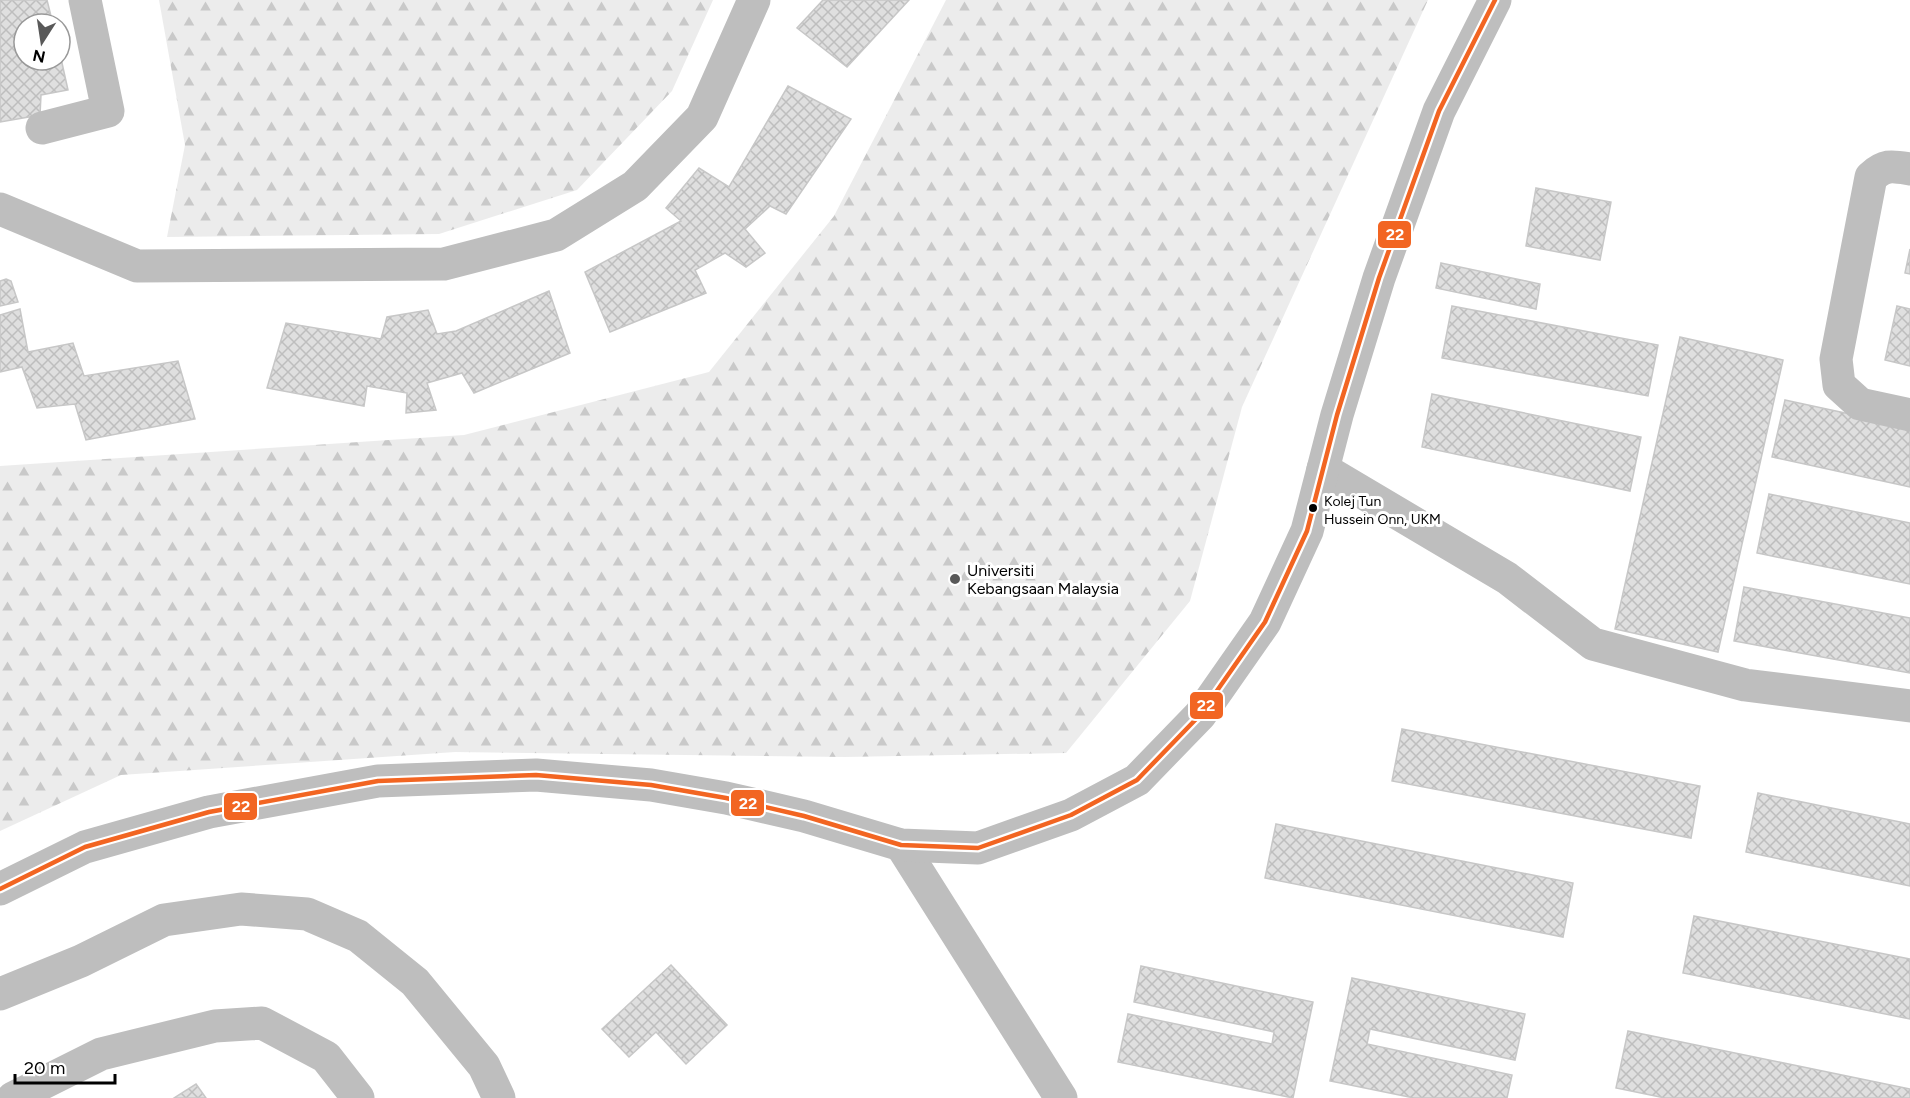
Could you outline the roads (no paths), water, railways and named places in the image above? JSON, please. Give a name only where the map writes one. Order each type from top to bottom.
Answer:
[{"type":"street","points":[[42,128],[108,111],[85,0]]},
{"type":"street","points":[[0,209],[137,266],[444,264],[556,235],[635,186],[702,117],[754,0]]},
{"type":"street","points":[[0,889],[85,847],[209,812],[378,781],[536,775],[651,785],[726,798],[804,816],[900,845],[978,848],[1071,815],[1137,780],[1200,715],[1265,622],[1306,531],[1379,278],[1439,111],[1495,0]]},
{"type":"street","points":[[1910,169],[1891,166],[1879,170],[1871,177],[1836,359],[1839,385],[1860,404],[1910,415]]},
{"type":"street","points":[[1323,469],[1506,578],[1593,644],[1745,685],[1910,706]]},
{"type":"street","points":[[900,845],[1061,1098]]},
{"type":"street","points":[[0,994],[81,961],[164,920],[241,909],[307,914],[358,936],[415,982],[484,1066],[499,1098]]},
{"type":"street","points":[[13,1098],[101,1054],[215,1026],[262,1023],[326,1057],[358,1098]]},
{"type":"place","name":"Kolej Tun Hussein Onn, UKM","points":[[1313,508]]},
{"type":"place","name":"Universiti Kebangsaan Malaysia","points":[[955,579]]}]
